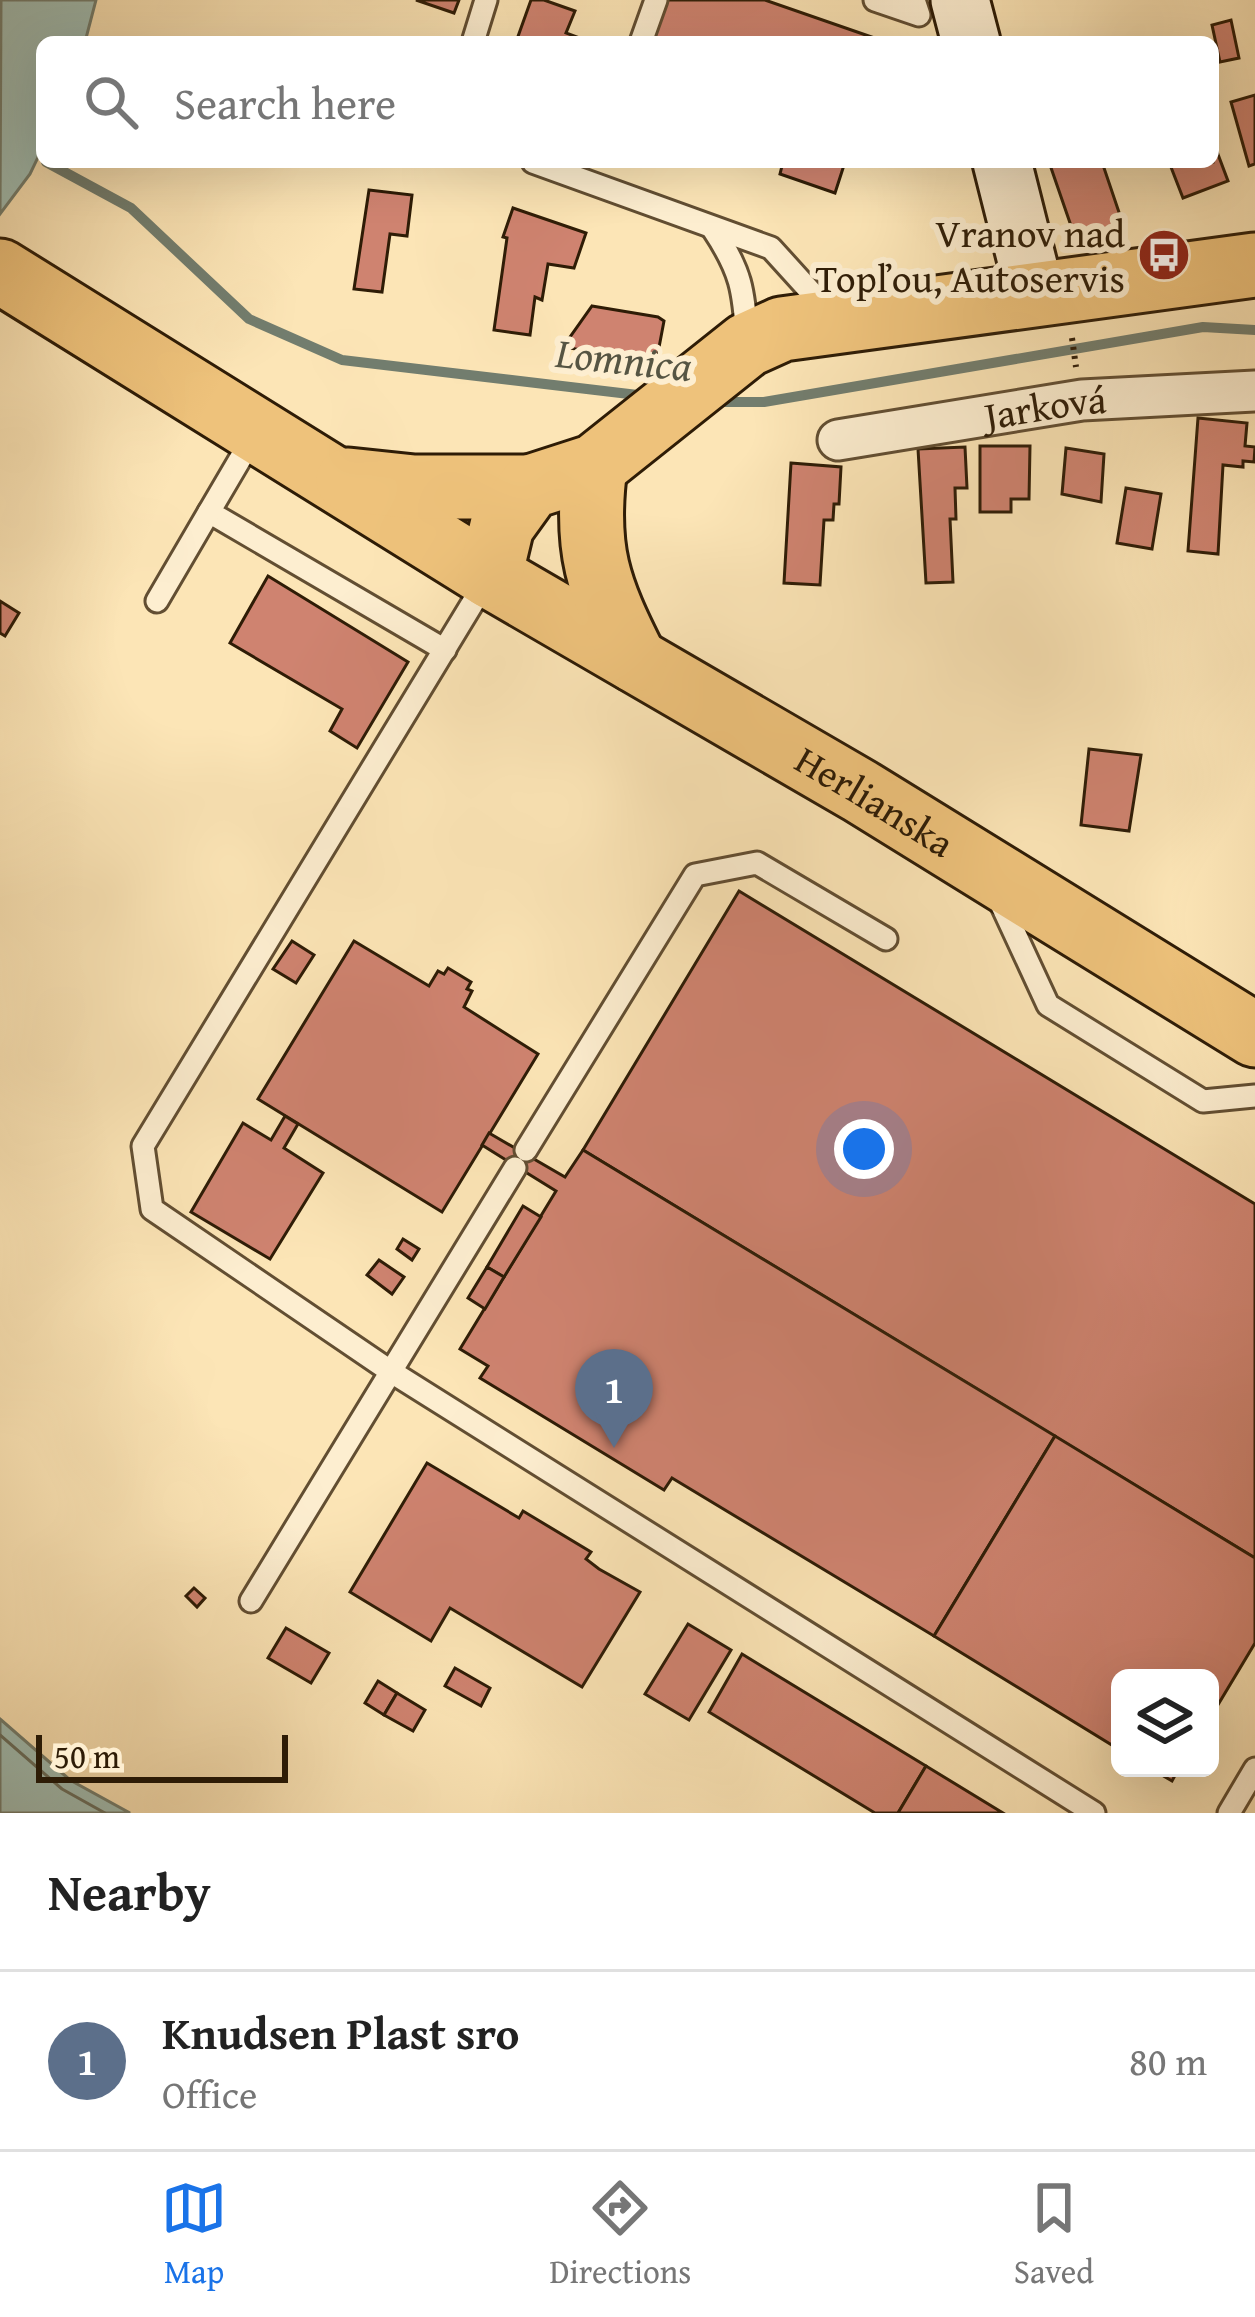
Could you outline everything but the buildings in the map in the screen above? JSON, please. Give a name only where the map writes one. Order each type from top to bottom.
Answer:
[{"type":"main road","points":[[334,479],[414,487],[530,487],[595,466],[747,345],[782,329],[837,321],[1052,308],[1255,265]]},
{"type":"main road","name":"Herlianska","points":[[0,271],[490,576],[1255,1035]]},
{"type":"main road","points":[[490,576],[532,544],[577,498],[595,466]]},
{"type":"main road","points":[[595,466],[589,516],[594,566],[635,661]]},
{"type":"main road","points":[[490,576],[502,526],[530,487]]},
{"type":"street","points":[[960,0],[969,36]]},
{"type":"street","points":[[1004,168],[1052,308]]},
{"type":"street","name":"Jarková","points":[[838,440],[1082,400],[1255,391]]},
{"type":"lane","points":[[474,36],[486,0]]},
{"type":"lane","points":[[643,36],[656,0]]},
{"type":"lane","points":[[875,0],[919,15],[914,0]]},
{"type":"lane","points":[[594,173],[713,229],[771,248],[837,321]]},
{"type":"lane","points":[[713,229],[736,263],[747,345]]},
{"type":"lane","points":[[157,602],[257,430]]},
{"type":"lane","points":[[209,512],[445,650]]},
{"type":"lane","points":[[490,576],[143,1145],[152,1209],[390,1371],[1094,1813]]},
{"type":"lane","points":[[251,1601],[695,875],[757,863],[886,939]]},
{"type":"lane","points":[[985,869],[1048,1005],[1203,1101],[1255,1096]]},
{"type":"lane","points":[[1229,1813],[1255,1768]]},
{"type":"path","points":[[1052,308],[1076,367]]},
{"type":"water","points":[[1,0],[96,0],[87,36],[36,36],[36,162],[0,214]]},
{"type":"water","points":[[0,1719],[70,1780],[130,1813],[0,1813]]},
{"type":"waterway","name":"Lomnica","points":[[57,168],[131,208],[249,319],[342,360],[646,396]]},
{"type":"waterway","name":"Lomnica","points":[[713,402],[764,402],[1203,327],[1255,330]]},
{"type":"place","name":"Vranov nad Topľou, Autoservis","points":[[1164,255]]},
{"type":"place","name":"Knudsen Plast sro","points":[[614,1448]]}]
